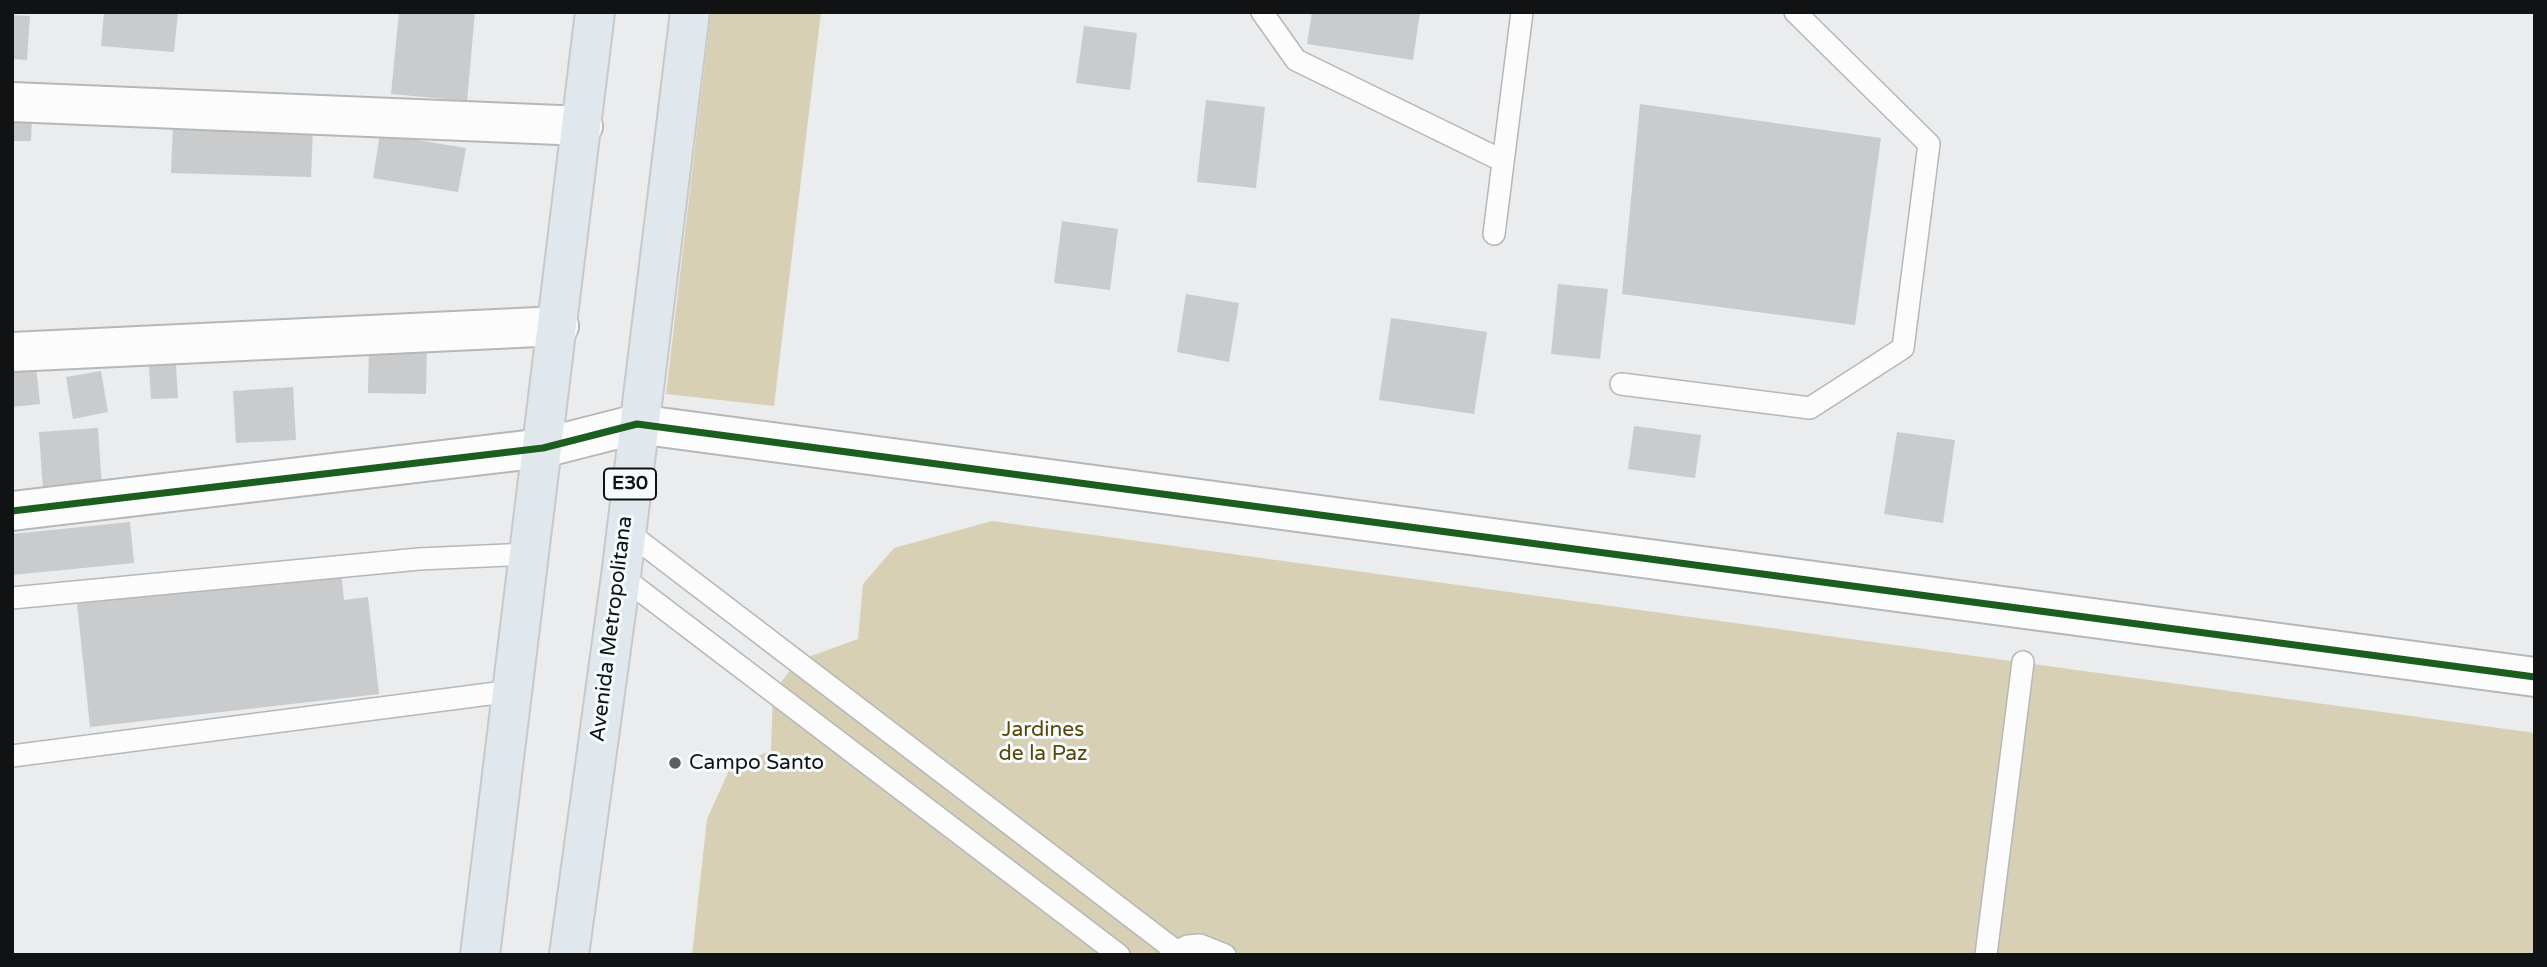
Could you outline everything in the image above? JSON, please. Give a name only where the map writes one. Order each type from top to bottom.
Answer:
[{"type":"highway","points":[[480,955],[596,12]]},
{"type":"highway","name":"Avenida Metropolitana","points":[[569,955],[621,576],[637,424],[691,12]]},
{"type":"street","points":[[12,102],[583,126]]},
{"type":"street","points":[[12,352],[559,326]]},
{"type":"street","points":[[12,511],[543,448],[637,424],[2535,677]]},
{"type":"lane","points":[[1262,12],[1296,60],[1503,161]]},
{"type":"lane","points":[[1494,234],[1522,12]]},
{"type":"lane","points":[[1621,384],[1810,408],[1903,348],[1929,144],[1795,12]]},
{"type":"lane","points":[[625,530],[1173,953],[1200,945],[1225,955]]},
{"type":"lane","points":[[12,598],[419,559],[529,554]]},
{"type":"lane","points":[[621,576],[1119,955]]},
{"type":"lane","points":[[1986,955],[2023,662]]},
{"type":"lane","points":[[12,756],[512,691]]},
{"type":"green space","points":[[711,12],[821,12],[774,406],[666,394]]},
{"type":"green space","name":"Jardines de la Paz","points":[[992,521],[2535,733],[2535,955],[692,955],[707,819],[731,766],[771,751],[773,693],[797,661],[858,639],[863,584],[894,548]]},
{"type":"building","points":[[104,12],[178,12],[174,52],[101,46]]},
{"type":"building","points":[[399,12],[475,12],[467,101],[391,94]]},
{"type":"building","points":[[1312,12],[1420,12],[1413,60],[1307,44]]},
{"type":"building","points":[[12,15],[30,16],[27,60],[12,59]]},
{"type":"building","points":[[1084,26],[1137,33],[1130,90],[1076,83]]},
{"type":"building","points":[[1206,100],[1265,107],[1256,188],[1197,182]]},
{"type":"building","points":[[1640,104],[1881,138],[1855,325],[1622,294]]},
{"type":"building","points":[[12,116],[32,117],[31,141],[12,141]]},
{"type":"building","points":[[173,124],[313,128],[311,177],[171,173]]},
{"type":"building","points":[[380,134],[466,148],[458,192],[373,178]]},
{"type":"building","points":[[1062,221],[1118,229],[1110,290],[1054,283]]},
{"type":"building","points":[[1558,284],[1608,289],[1600,359],[1551,354]]},
{"type":"building","points":[[1186,294],[1239,303],[1229,362],[1177,352]]},
{"type":"building","points":[[1391,318],[1487,332],[1474,414],[1379,400]]},
{"type":"building","points":[[369,345],[427,346],[426,394],[368,393]]},
{"type":"building","points":[[175,349],[178,398],[151,399],[148,351]]},
{"type":"building","points":[[35,356],[40,404],[12,407],[12,359]]},
{"type":"building","points":[[101,371],[108,412],[73,419],[66,377]]},
{"type":"building","points":[[293,387],[296,440],[236,443],[233,391]]},
{"type":"building","points":[[1634,426],[1701,435],[1695,478],[1628,469]]},
{"type":"building","points":[[98,428],[102,487],[43,491],[39,432]]},
{"type":"building","points":[[1897,432],[1955,440],[1943,523],[1884,514]]},
{"type":"building","points":[[130,522],[134,563],[12,575],[12,534]]},
{"type":"building","points":[[341,573],[344,600],[368,597],[379,694],[90,727],[77,604]]},
{"type":"cycle path","points":[[12,511],[543,448],[637,424],[2535,677]]},
{"type":"place","name":"Campo Santo","points":[[675,763]]}]
